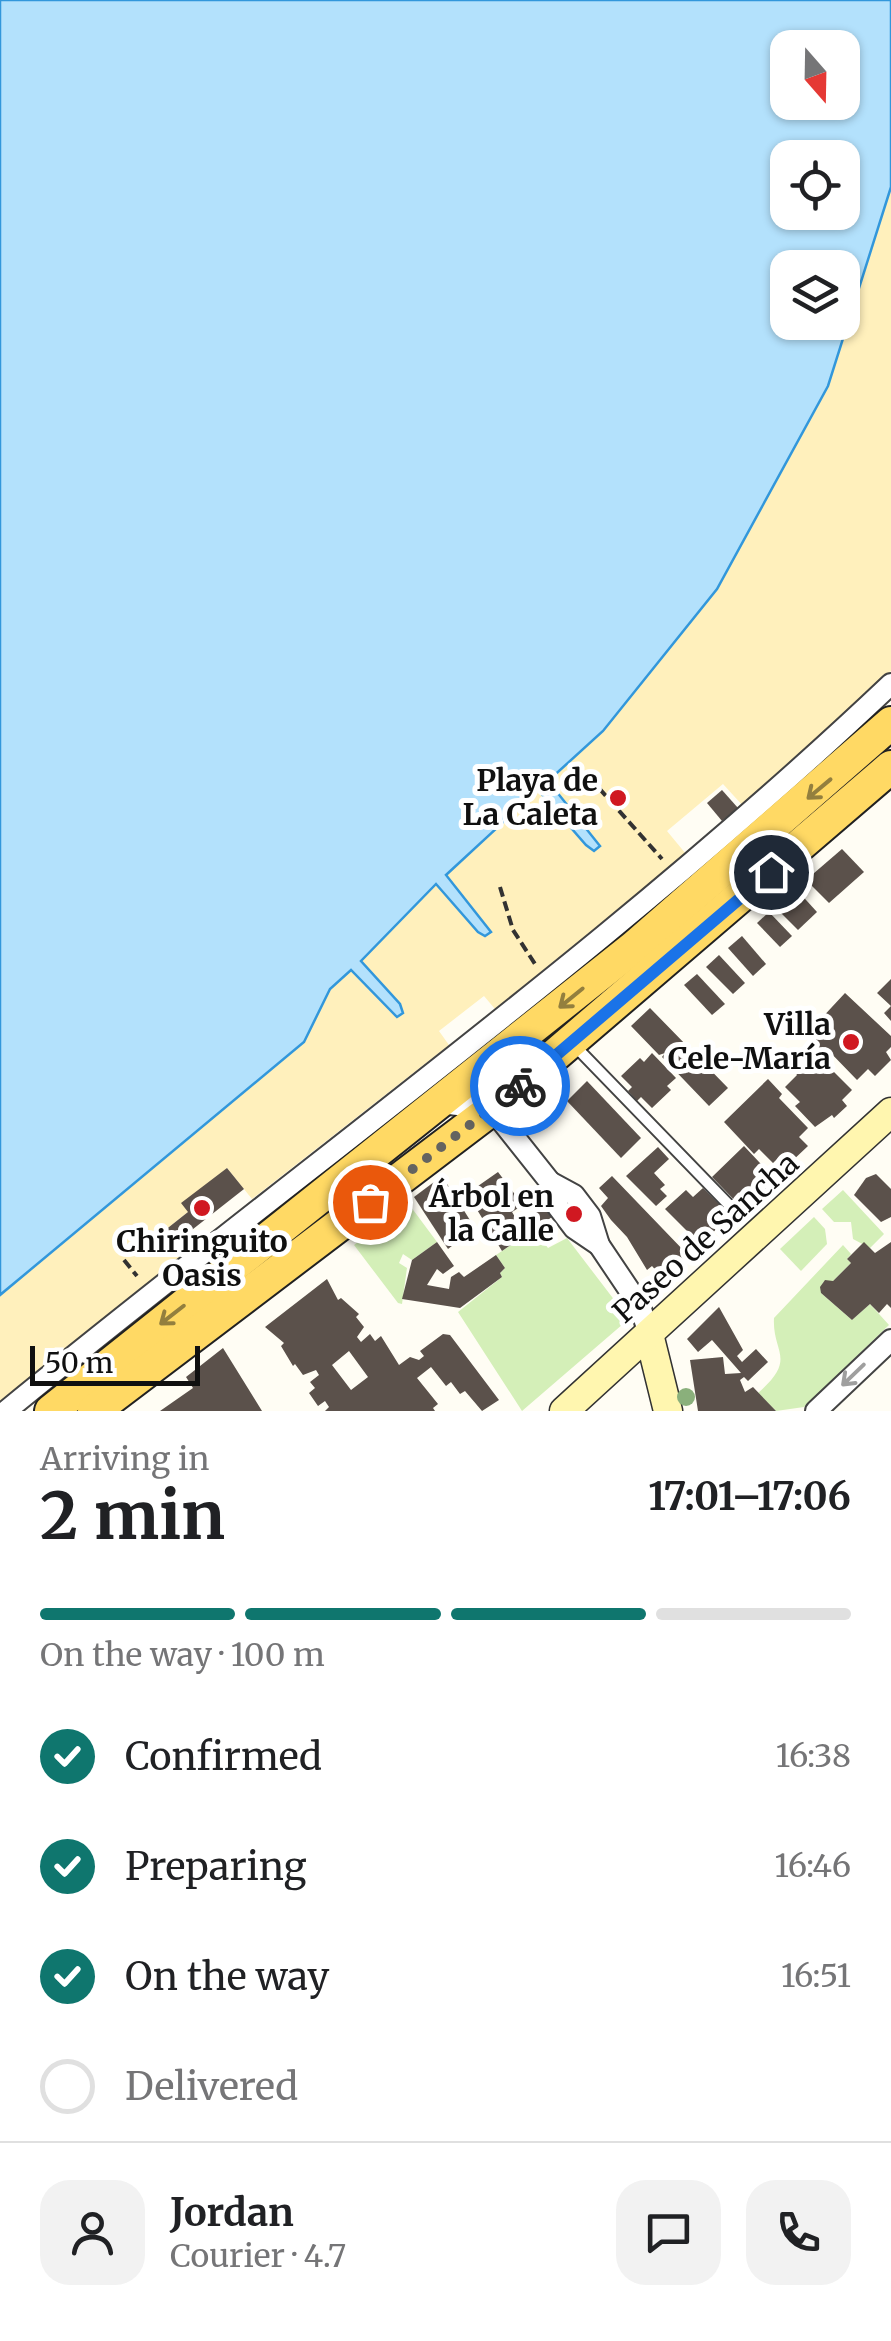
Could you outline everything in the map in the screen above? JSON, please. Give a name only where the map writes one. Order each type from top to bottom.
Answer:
[{"type":"main road","points":[[50,1411],[634,947],[891,723]]},
{"type":"main road","points":[[94,1411],[492,1109],[891,767]]},
{"type":"main road","name":"Paseo de Sancha","points":[[564,1411],[891,1112]]},
{"type":"main road","points":[[649,1334],[668,1411]]},
{"type":"street","points":[[6,1411],[186,1264],[585,951],[794,775],[891,684]]},
{"type":"street","points":[[441,1103],[492,1109],[550,1182],[574,1196],[590,1216],[599,1245],[640,1306],[649,1334]]},
{"type":"street","points":[[816,1411],[891,1340]]},
{"type":"lane","points":[[572,1044],[731,1207]]},
{"type":"path","points":[[590,776],[666,864]]},
{"type":"path","points":[[500,887],[513,930],[537,967]]},
{"type":"green space","points":[[422,1090],[427,1097],[39,1404],[35,1399]]},
{"type":"green space","points":[[843,1190],[884,1234],[870,1248],[853,1239],[851,1222],[834,1222],[822,1209]]},
{"type":"green space","points":[[408,1203],[437,1242],[412,1260],[403,1254],[399,1263],[407,1268],[402,1304],[354,1245]]},
{"type":"green space","points":[[814,1217],[825,1229],[827,1244],[801,1271],[780,1249]]},
{"type":"green space","points":[[534,1230],[548,1248],[567,1238],[625,1314],[623,1324],[522,1411],[458,1312],[502,1277],[500,1273],[505,1268],[496,1255]]},
{"type":"green space","points":[[843,1245],[851,1254],[847,1259],[851,1263],[833,1281],[823,1282],[821,1293],[852,1320],[870,1304],[889,1325],[804,1407],[776,1411],[758,1393],[780,1363],[774,1318]]},
{"type":"sand","name":"Playa de La Caleta","points":[[891,187],[891,671],[744,807],[723,784],[667,831],[686,854],[495,1009],[484,996],[439,1031],[449,1045],[252,1199],[227,1168],[188,1212],[164,1231],[183,1254],[0,1403],[0,1295],[304,1043],[330,989],[437,883],[603,731],[828,386],[843,340],[860,340],[860,285]]},
{"type":"water","points":[[0,0],[891,0],[891,187],[860,285],[860,250],[770,250],[770,340],[843,340],[828,386],[717,589],[603,731],[548,781],[600,846],[594,851],[586,845],[538,790],[446,875],[491,932],[485,936],[478,932],[436,884],[361,961],[400,1004],[403,1013],[397,1017],[351,970],[330,989],[304,1042],[0,1295]]},
{"type":"building","points":[[722,790],[738,808],[722,821],[707,803]]},
{"type":"building","points":[[842,849],[864,872],[829,903],[806,880]]},
{"type":"building","points":[[796,889],[817,912],[798,930],[775,907]]},
{"type":"building","points":[[769,912],[792,936],[780,947],[757,923]]},
{"type":"building","points":[[742,936],[766,964],[753,976],[728,948]]},
{"type":"building","points":[[719,955],[745,983],[733,994],[706,967]]},
{"type":"building","points":[[697,974],[725,1004],[712,1015],[684,985]]},
{"type":"building","points":[[891,979],[891,1006],[877,993]]},
{"type":"building","name":"Villa Cele-María","points":[[845,993],[891,1036],[891,1047],[886,1052],[891,1060],[875,1076],[868,1069],[857,1080],[825,1047],[821,1052],[805,1036]]},
{"type":"building","points":[[650,1008],[728,1088],[709,1106],[662,1057],[665,1053],[659,1055],[631,1026]]},
{"type":"building","points":[[652,1053],[676,1078],[667,1086],[671,1090],[652,1108],[641,1097],[637,1101],[628,1091],[632,1087],[621,1076],[640,1058],[644,1062]]},
{"type":"building","points":[[817,1055],[852,1090],[842,1100],[847,1106],[815,1127],[795,1106],[800,1102],[785,1087],[797,1075],[794,1070],[801,1063],[805,1067]]},
{"type":"building","points":[[768,1079],[782,1094],[779,1098],[808,1128],[799,1137],[808,1146],[790,1163],[782,1154],[773,1163],[759,1149],[754,1154],[724,1122]]},
{"type":"building","points":[[587,1081],[641,1138],[621,1158],[567,1101]]},
{"type":"building","points":[[744,1146],[777,1181],[741,1207],[712,1177]]},
{"type":"building","points":[[658,1147],[669,1159],[654,1173],[665,1185],[660,1189],[667,1196],[656,1206],[626,1176]]},
{"type":"building","name":"Chiringuito Oasis","points":[[227,1168],[244,1189],[174,1244],[164,1231],[188,1212],[181,1203]]},
{"type":"building","points":[[498,1172],[523,1205],[512,1212],[518,1222],[544,1207],[552,1217],[502,1251],[473,1203],[483,1193],[478,1186]]},
{"type":"building","points":[[876,1174],[891,1189],[891,1217],[881,1222],[854,1195],[866,1178]]},
{"type":"building","points":[[442,1176],[475,1228],[448,1249],[414,1197]]},
{"type":"building","points":[[612,1176],[687,1254],[678,1266],[671,1270],[668,1267],[660,1275],[652,1266],[647,1270],[627,1237],[601,1206],[608,1198],[599,1188]]},
{"type":"building","points":[[703,1188],[731,1216],[700,1244],[665,1209],[686,1190],[693,1197]]},
{"type":"building","points":[[437,1242],[454,1266],[443,1274],[437,1269],[427,1285],[449,1289],[451,1277],[459,1272],[464,1277],[496,1255],[505,1268],[500,1273],[502,1277],[460,1308],[402,1299],[412,1260]]},
{"type":"building","points":[[864,1242],[875,1253],[891,1242],[891,1308],[887,1304],[879,1313],[870,1304],[852,1320],[821,1293],[820,1287],[825,1280],[833,1281],[851,1263],[847,1259]]},
{"type":"building","points":[[327,1279],[338,1300],[341,1298],[359,1314],[356,1317],[364,1327],[357,1337],[361,1342],[370,1334],[375,1341],[381,1336],[399,1365],[410,1357],[419,1360],[424,1356],[420,1351],[443,1334],[450,1335],[499,1400],[482,1411],[465,1391],[460,1394],[451,1382],[446,1386],[431,1367],[417,1378],[438,1404],[433,1408],[435,1411],[325,1411],[329,1407],[325,1401],[318,1406],[309,1393],[315,1388],[310,1382],[319,1375],[316,1370],[303,1375],[281,1346],[284,1343],[265,1327]],"holes":[[[349,1351],[368,1377],[351,1390],[332,1365]]]},
{"type":"building","points":[[719,1307],[743,1350],[737,1356],[742,1362],[756,1349],[768,1362],[748,1381],[744,1377],[740,1380],[745,1392],[753,1387],[776,1411],[698,1411],[690,1360],[723,1357],[725,1374],[741,1373],[712,1340],[698,1352],[687,1339]]},
{"type":"building","points":[[223,1348],[262,1411],[160,1411],[193,1388],[186,1377]]},
{"type":"way so far","points":[[370,1202],[520,1086]]},
{"type":"place","name":"Playa de La Caleta","points":[[618,798]]},
{"type":"place","name":"Villa Cele-María","points":[[851,1042]]},
{"type":"place","name":"Chiringuito Oasis","points":[[202,1208]]},
{"type":"place","name":"Árbol en la Calle","points":[[574,1214]]},
{"type":"route","points":[[520,1086],[771,872]]}]
